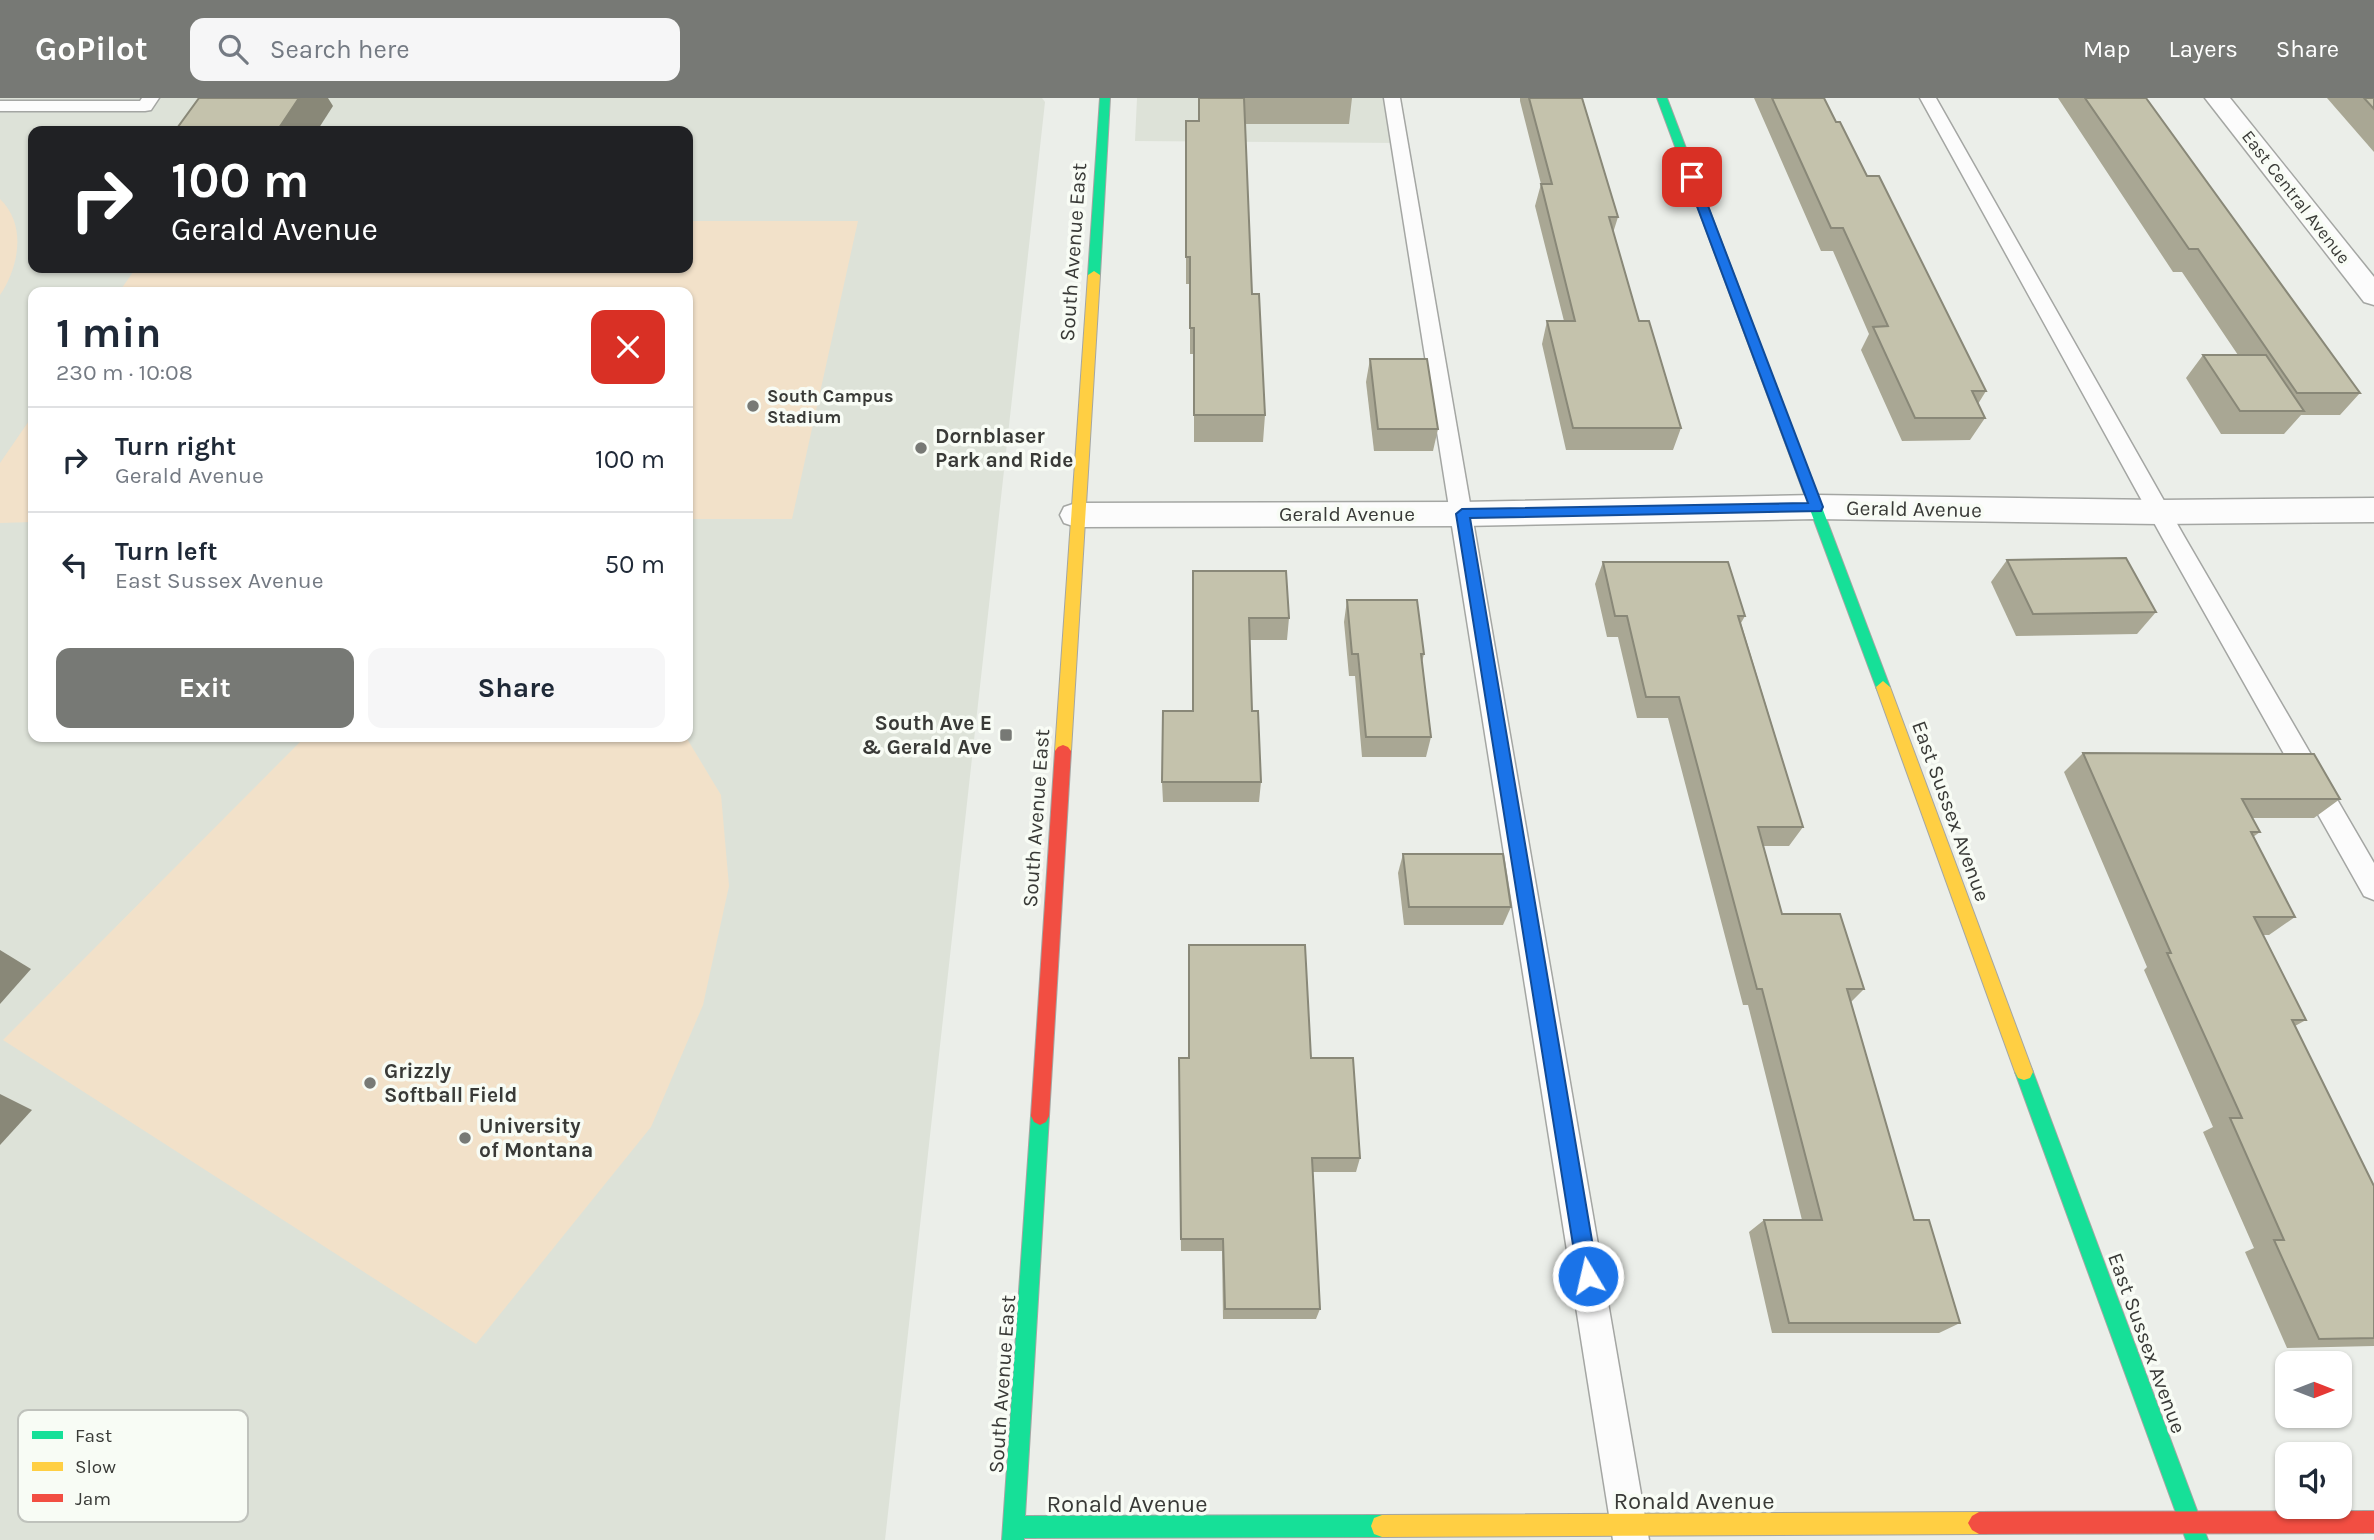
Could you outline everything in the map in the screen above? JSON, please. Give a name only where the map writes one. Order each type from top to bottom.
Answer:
[{"type":"street","name":"South Avenue East","points":[[1013,1534],[1076,514],[1105,98]]},
{"type":"street","name":"East Sussex Avenue","points":[[1662,98],[1816,507],[2197,1540]]},
{"type":"street","name":"East Central Avenue","points":[[2217,98],[2374,296]]},
{"type":"street","name":"Gerald Avenue","points":[[1076,514],[1462,514],[1816,507],[2159,512],[2374,510]]},
{"type":"street","name":"Ronald Avenue","points":[[1013,1534],[1630,1532],[2191,1522],[2374,1522]]},
{"type":"lane","points":[[0,106],[145,106],[151,98]]},
{"type":"lane","points":[[1392,98],[1630,1532]]},
{"type":"lane","points":[[1928,98],[2159,512],[2374,888]]},
{"type":"shaded area","name":"University of Montana","points":[[0,98],[1042,98],[1045,102],[885,1540],[0,1540]]},
{"type":"shaded area","points":[[1137,98],[1392,98],[1398,143],[1135,141]]},
{"type":"shaded area","points":[[0,199],[9,209],[14,221],[17,246],[12,272],[0,295]]},
{"type":"shaded area","name":"South Campus Stadium","points":[[693,221],[858,221],[792,519],[693,519],[693,287],[123,287],[132,273],[693,273]]},
{"type":"shaded area","points":[[28,422],[28,522],[0,523],[0,463]]},
{"type":"shaded area","name":"Grizzly Softball Field","points":[[300,742],[689,742],[721,795],[729,886],[703,1005],[651,1127],[476,1344],[3,1040]]},
{"type":"building","points":[[199,98],[299,98],[280,126],[179,126]]},
{"type":"building","points":[[1199,98],[1244,98],[1252,294],[1259,294],[1265,415],[1194,415],[1194,328],[1190,328],[1190,257],[1186,257],[1186,121],[1199,121]]},
{"type":"building","points":[[1529,98],[1582,98],[1618,217],[1609,217],[1639,321],[1649,321],[1681,428],[1573,428],[1547,321],[1575,321],[1541,184],[1552,184]]},
{"type":"building","points":[[1772,98],[1824,98],[1836,122],[1840,122],[1867,176],[1879,176],[1986,391],[1972,391],[1985,418],[1915,418],[1873,327],[1888,326],[1843,228],[1831,228]]},
{"type":"building","points":[[2085,98],[2146,98],[2360,393],[2297,393],[2198,249],[2189,249]]},
{"type":"building","points":[[2364,98],[2374,98],[2374,109]]},
{"type":"building","points":[[2203,355],[2266,355],[2304,411],[2240,411]]},
{"type":"building","points":[[1370,359],[1427,359],[1438,429],[1378,429]]},
{"type":"building","points":[[2126,558],[2156,612],[2033,614],[2007,560]]},
{"type":"building","points":[[1603,562],[1728,562],[1745,616],[1738,616],[1803,827],[1758,827],[1782,914],[1840,914],[1864,989],[1847,989],[1914,1220],[1929,1220],[1960,1323],[1789,1323],[1764,1220],[1822,1220],[1762,989],[1757,989],[1679,697],[1646,697],[1627,616],[1615,616]]},
{"type":"building","points":[[1193,571],[1286,571],[1289,618],[1249,618],[1252,711],[1258,711],[1261,782],[1162,782],[1163,711],[1193,711]]},
{"type":"building","points":[[1347,600],[1417,600],[1431,737],[1366,737],[1358,654],[1352,654]]},
{"type":"building","points":[[2083,753],[2314,754],[2340,799],[2242,799],[2260,832],[2251,832],[2295,917],[2254,917],[2306,1020],[2292,1020],[2374,1186],[2374,1338],[2319,1339],[2274,1240],[2284,1240],[2230,1118],[2242,1118],[2167,953],[2171,953]]},
{"type":"building","points":[[1403,854],[1503,854],[1511,907],[1409,907]]},
{"type":"building","points":[[1189,945],[1305,945],[1311,1058],[1353,1058],[1360,1158],[1312,1158],[1320,1309],[1225,1309],[1223,1239],[1181,1239],[1179,1058],[1189,1058]]},
{"type":"traffic: fast","points":[[1094,275],[1105,98]]},
{"type":"traffic: fast","points":[[1662,98],[1883,687]]},
{"type":"traffic: fast","points":[[2024,1072],[2197,1540]]},
{"type":"traffic: fast","points":[[1013,1540],[1040,1116]]},
{"type":"traffic: fast","points":[[1014,1527],[1382,1526]]},
{"type":"traffic: slow","points":[[1063,751],[1094,275]]},
{"type":"traffic: slow","points":[[1883,687],[2024,1072]]},
{"type":"traffic: slow","points":[[1382,1526],[1979,1523]]},
{"type":"traffic: jam","points":[[1040,1116],[1063,751]]},
{"type":"traffic: jam","points":[[1979,1523],[2374,1522]]},
{"type":"place","name":"South Campus Stadium","points":[[753,406]]},
{"type":"place","name":"Dornblaser Park and Ride","points":[[921,448]]},
{"type":"place","name":"South Ave E & Gerald Ave","points":[[1006,735]]},
{"type":"place","name":"Grizzly Softball Field","points":[[370,1083]]},
{"type":"place","name":"University of Montana","points":[[465,1138]]},
{"type":"route","points":[[1588,1276],[1462,514],[1816,507],[1692,177]]}]
